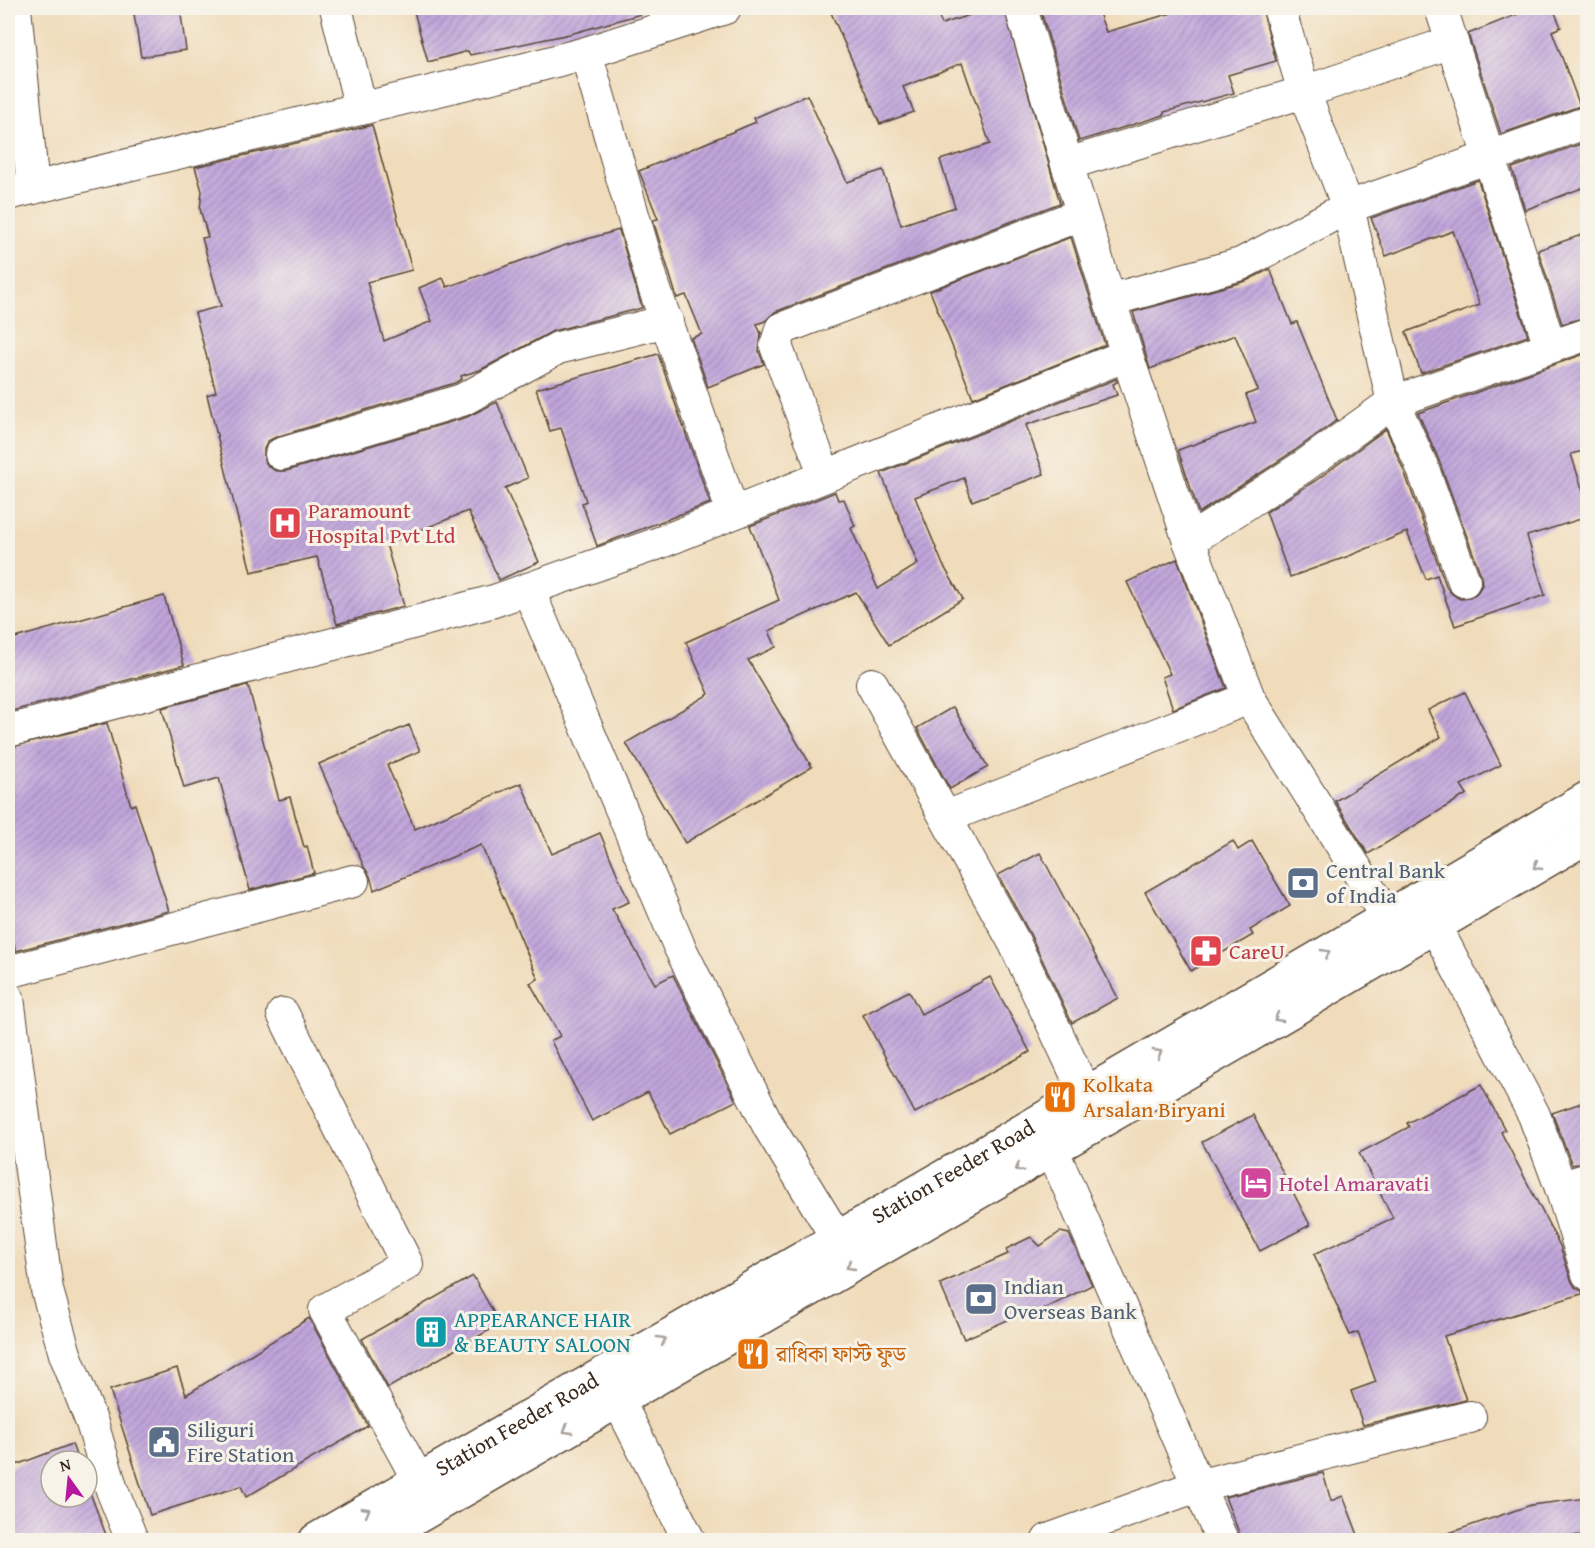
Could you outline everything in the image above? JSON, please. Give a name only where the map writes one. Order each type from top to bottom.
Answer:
[{"type":"street","points":[[15,8],[20,191],[586,53],[725,8]]},
{"type":"street","points":[[336,8],[361,108]]},
{"type":"street","points":[[1021,8],[1082,214],[1127,355],[1190,541],[1249,698],[1386,916]]},
{"type":"street","points":[[1280,8],[1304,92],[1348,207],[1393,402],[1421,464],[1464,581]]},
{"type":"street","points":[[1442,8],[1550,346]]},
{"type":"street","points":[[1067,164],[1304,92],[1452,42]]},
{"type":"street","points":[[586,53],[654,287],[733,513]]},
{"type":"street","points":[[1110,300],[1241,264],[1348,207],[1587,122]]},
{"type":"street","points":[[825,476],[776,346],[781,329],[1082,214]]},
{"type":"street","points":[[281,453],[462,400],[558,348],[667,321]]},
{"type":"street","points":[[1190,541],[1304,466],[1393,402],[1587,334]]},
{"type":"street","points":[[8,731],[494,601],[659,543],[1127,355]]},
{"type":"street","points":[[528,589],[679,946],[769,1127],[837,1238]]},
{"type":"street","points":[[872,684],[1014,942],[1086,1095]]},
{"type":"street","points":[[946,818],[1249,698]]},
{"type":"street","name":"Station Feeder Road","points":[[377,1540],[618,1400],[1046,1135],[1086,1095],[1587,798]]},
{"type":"street","name":"Station Feeder Road","points":[[316,1540],[837,1238],[1046,1135],[1436,926],[1587,836]]},
{"type":"street","points":[[8,972],[353,881]]},
{"type":"street","points":[[1420,898],[1534,1115],[1574,1184],[1587,1274]]},
{"type":"street","points":[[8,998],[47,1290],[65,1354],[92,1423],[112,1490],[132,1540]]},
{"type":"street","points":[[284,1014],[407,1264],[325,1310],[418,1481]]},
{"type":"street","points":[[1046,1135],[1222,1540]]},
{"type":"street","points":[[618,1400],[689,1540]]},
{"type":"street","points":[[1048,1540],[1197,1485],[1470,1417]]},
{"type":"building","points":[[133,8],[180,8],[186,50],[141,57]]},
{"type":"building","points":[[413,8],[640,8],[641,14],[570,34],[470,55],[468,51],[428,62]]},
{"type":"building","points":[[829,8],[935,8],[942,24],[991,8],[1004,8],[1060,203],[775,312],[765,321],[757,324],[761,334],[759,352],[764,364],[708,387],[691,338],[702,334],[686,295],[677,298],[653,220],[658,219],[639,171],[756,122],[754,118],[807,95],[847,182],[883,170],[901,225],[955,207],[940,160],[990,144],[962,63],[903,87],[914,112],[880,124]]},
{"type":"building","points":[[1040,8],[1097,8],[1106,32],[1172,13],[1170,8],[1262,8],[1276,61],[1228,75],[1234,93],[1164,112],[1164,115],[1079,141]]},
{"type":"building","points":[[1533,8],[1553,8],[1561,27],[1552,31],[1580,106],[1501,134],[1468,34]]},
{"type":"building","points":[[372,125],[412,270],[367,282],[384,341],[432,321],[419,288],[443,278],[447,287],[563,246],[619,230],[642,308],[553,331],[480,370],[461,376],[462,379],[455,383],[268,441],[264,449],[264,460],[276,471],[286,471],[467,417],[497,402],[528,478],[505,488],[539,562],[499,580],[468,511],[386,544],[404,606],[337,624],[317,557],[251,572],[207,395],[216,392],[195,313],[221,306],[202,238],[208,237],[200,209],[202,191],[195,167]]},
{"type":"building","points":[[1586,142],[1587,186],[1525,210],[1512,168]]},
{"type":"building","points":[[1478,180],[1528,336],[1421,373],[1406,332],[1480,305],[1453,231],[1386,256],[1371,218]]},
{"type":"building","points":[[1587,233],[1587,317],[1562,324],[1538,250]]},
{"type":"building","points":[[1071,237],[1105,345],[973,398],[930,291]]},
{"type":"building","points":[[1270,269],[1292,324],[1297,322],[1337,420],[1199,513],[1178,450],[1256,422],[1246,395],[1258,390],[1235,335],[1150,369],[1133,312],[1246,281]]},
{"type":"building","points":[[1587,353],[1587,450],[1571,454],[1587,504],[1587,517],[1527,536],[1545,595],[1455,626],[1437,575],[1426,579],[1407,532],[1290,577],[1266,512],[1315,481],[1386,429],[1447,588],[1460,599],[1470,598],[1477,593],[1482,585],[1481,575],[1438,458],[1418,413]]},
{"type":"building","points":[[658,354],[710,503],[597,546],[582,503],[586,501],[561,428],[550,431],[536,389]]},
{"type":"building","points":[[1116,379],[1117,382],[1113,384],[1117,395],[1026,425],[1044,474],[972,501],[964,478],[915,497],[943,565],[963,599],[889,645],[856,592],[769,631],[776,647],[748,660],[812,767],[685,843],[626,743],[709,694],[686,642],[779,600],[750,526],[835,492],[838,500],[844,499],[855,526],[851,528],[878,589],[918,564],[881,473]]},
{"type":"building","points":[[1177,559],[1226,688],[1173,709],[1162,677],[1170,674],[1127,582]]},
{"type":"building","points":[[164,596],[184,665],[8,712],[8,640]]},
{"type":"building","points":[[248,685],[279,800],[290,797],[314,873],[250,890],[219,778],[184,788],[162,708]]},
{"type":"building","points":[[1465,692],[1501,765],[1461,785],[1467,794],[1368,854],[1335,801],[1441,737],[1428,710]]},
{"type":"building","points":[[953,707],[988,767],[950,789],[917,728]]},
{"type":"building","points":[[107,723],[131,806],[135,804],[169,911],[16,951],[8,925],[8,748]]},
{"type":"building","points":[[409,725],[420,751],[387,765],[415,829],[521,783],[552,854],[600,833],[629,902],[612,909],[655,984],[673,975],[736,1101],[670,1134],[648,1092],[592,1121],[551,1041],[560,1036],[530,983],[538,979],[481,845],[374,890],[370,876],[319,764]]},
{"type":"building","points":[[1233,841],[1238,850],[1252,841],[1290,906],[1250,930],[1253,935],[1191,971],[1145,892]]},
{"type":"building","points":[[1040,853],[1118,998],[1072,1023],[1030,934],[998,875]]},
{"type":"building","points":[[990,977],[1030,1052],[915,1113],[863,1015],[909,991],[921,1014]]},
{"type":"building","points":[[1481,1085],[1505,1130],[1501,1132],[1560,1246],[1571,1280],[1575,1287],[1585,1293],[1444,1336],[1466,1400],[1363,1425],[1351,1391],[1376,1382],[1358,1332],[1350,1335],[1314,1254],[1393,1218],[1359,1153],[1409,1127],[1407,1123]]},
{"type":"building","points":[[1587,1101],[1587,1162],[1572,1165],[1552,1113]]},
{"type":"building","name":"Hotel Amaravati","points":[[1253,1115],[1310,1225],[1260,1251],[1202,1142]]},
{"type":"building","points":[[1060,1232],[1069,1234],[1092,1285],[1035,1314],[1033,1309],[964,1339],[940,1284],[1008,1254],[1006,1249],[1031,1237],[1040,1246]]},
{"type":"building","name":"APPEARANCE HAIR & BEAUTY SALOON","points":[[473,1276],[500,1324],[388,1388],[362,1339]]},
{"type":"building","points":[[309,1318],[368,1426],[246,1497],[241,1486],[150,1515],[110,1390],[177,1368],[186,1395]]},
{"type":"building","points":[[72,1444],[74,1449],[59,1449]]},
{"type":"building","points":[[39,1456],[39,1509],[96,1509],[108,1540],[8,1540],[8,1468]]},
{"type":"building","points":[[1323,1473],[1331,1501],[1343,1496],[1360,1540],[1242,1540],[1225,1497]]},
{"type":"building","points":[[1587,1498],[1587,1534],[1542,1540],[1438,1540],[1437,1537],[1531,1505]]},
{"type":"place","name":"Paramount Hospital Pvt Ltd","points":[[285,523]]},
{"type":"place","name":"Central Bank of India","points":[[1303,883]]},
{"type":"place","name":"CareU","points":[[1206,951]]},
{"type":"place","name":"Kolkata Arsalan Biryani","points":[[1060,1097]]},
{"type":"place","name":"Hotel Amaravati","points":[[1256,1183]]},
{"type":"place","name":"Indian Overseas Bank","points":[[981,1299]]},
{"type":"place","name":"APPEARANCE HAIR & BEAUTY SALOON","points":[[431,1332]]},
{"type":"place","name":"রাধিকা ফাস্ট ফুড","points":[[753,1354]]},
{"type":"place","name":"Siliguri Fire Station","points":[[164,1442]]}]
